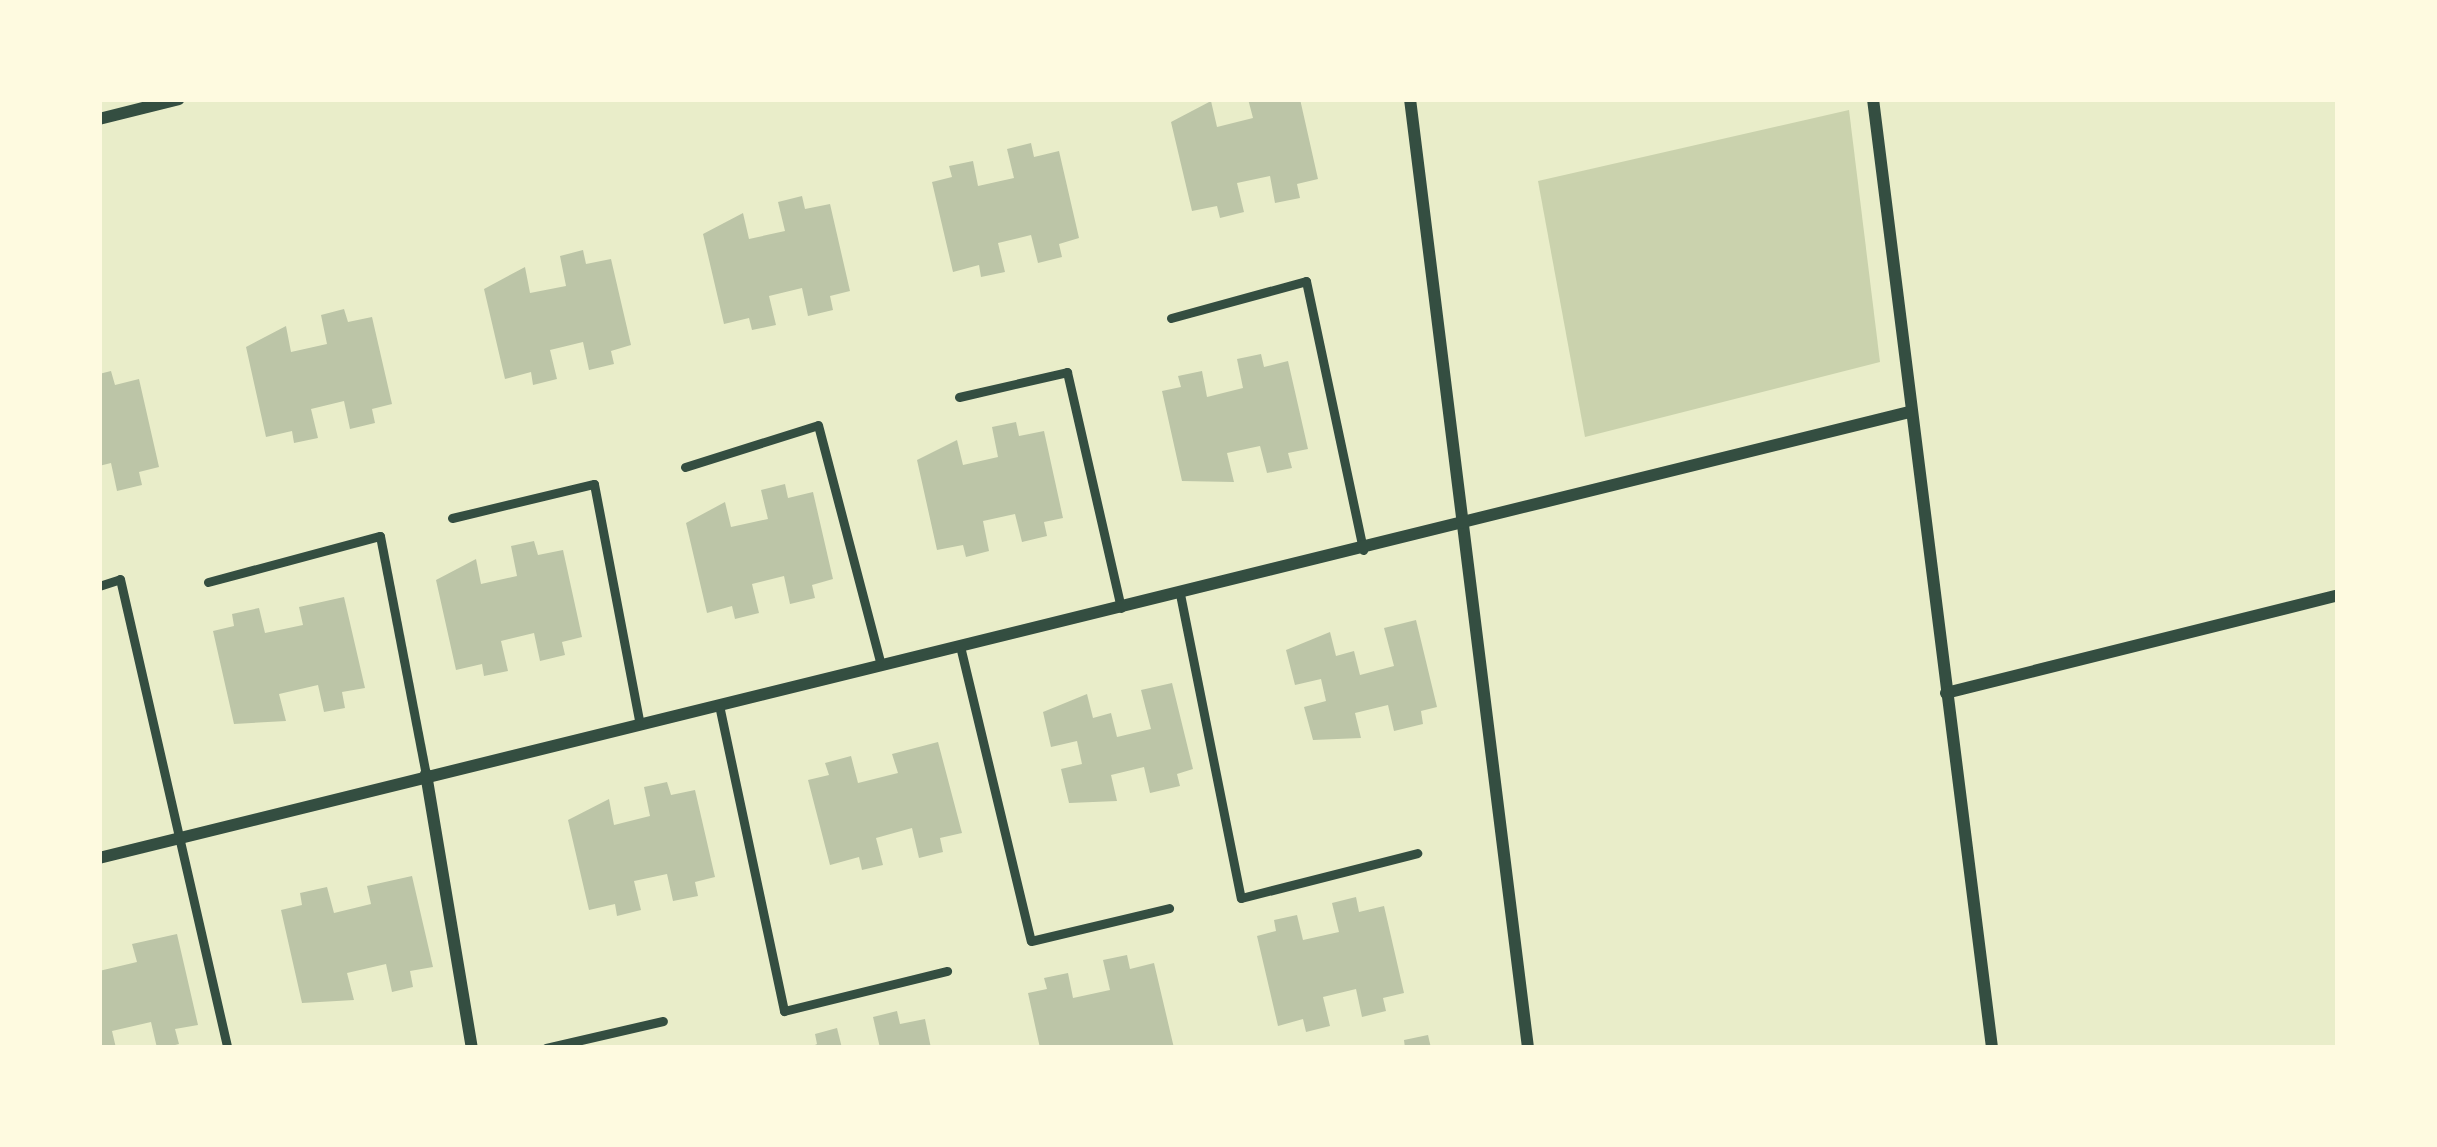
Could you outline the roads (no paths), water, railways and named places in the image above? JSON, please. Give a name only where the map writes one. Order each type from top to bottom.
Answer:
[{"type":"street","points":[[99,119],[179,99]]},
{"type":"street","points":[[1410,99],[1459,526],[1528,1048]]},
{"type":"street","points":[[1873,99],[1992,1048]]},
{"type":"street","points":[[99,857],[639,721],[1363,550],[1909,412]]},
{"type":"street","points":[[1946,693],[2338,595]]},
{"type":"street","points":[[426,774],[472,1048]]},
{"type":"lane","points":[[1171,318],[1306,281],[1363,550]]},
{"type":"lane","points":[[959,397],[1067,372],[1121,608]]},
{"type":"lane","points":[[685,467],[818,425],[880,665]]},
{"type":"lane","points":[[452,518],[594,484],[639,721]]},
{"type":"lane","points":[[208,582],[380,536],[426,774]]},
{"type":"lane","points":[[99,586],[120,579],[227,1048]]},
{"type":"lane","points":[[1180,594],[1241,898],[1417,853]]},
{"type":"lane","points":[[960,646],[1031,941],[1169,908]]},
{"type":"lane","points":[[718,704],[784,1011],[947,971]]},
{"type":"lane","points":[[546,1048],[663,1021]]}]
